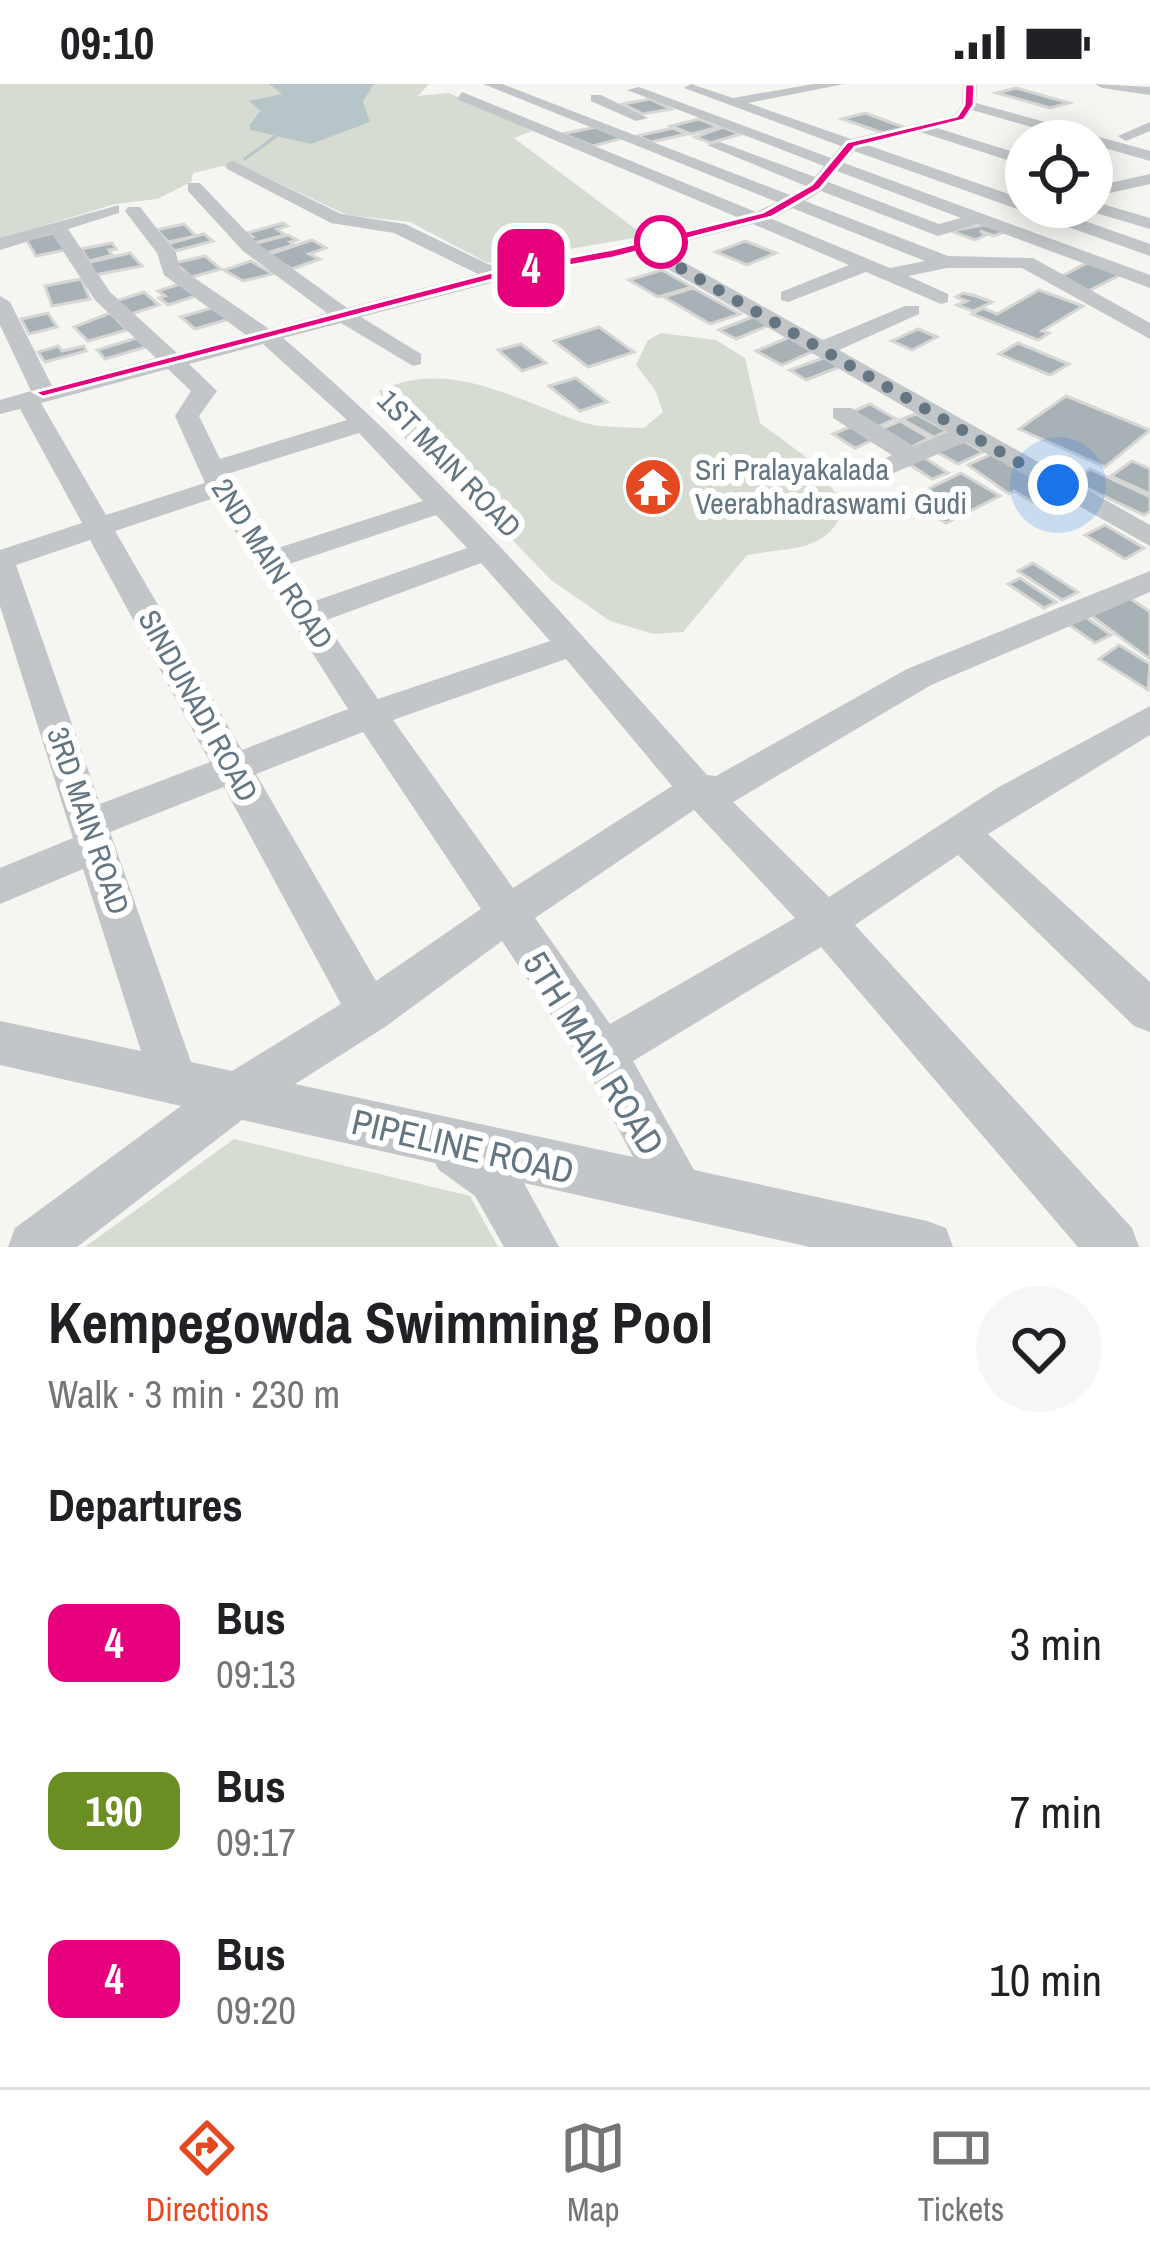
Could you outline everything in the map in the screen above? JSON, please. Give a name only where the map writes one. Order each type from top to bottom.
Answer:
[{"type":"street","points":[[678,84],[772,97],[811,110]]},
{"type":"street","points":[[772,97],[837,84]]},
{"type":"street","points":[[1102,84],[1150,92]]},
{"type":"street","points":[[940,298],[462,95],[492,85],[947,262]]},
{"type":"street","points":[[634,91],[1150,282]]},
{"type":"street","points":[[550,134],[691,110],[732,93],[850,134],[1005,198]]},
{"type":"street","points":[[596,98],[641,118]]},
{"type":"street","points":[[887,137],[921,128],[967,102],[1150,142]]},
{"type":"street","points":[[967,102],[1005,124]]},
{"type":"street","points":[[967,102],[1150,156]]},
{"type":"street","points":[[1126,136],[1150,126]]},
{"type":"street","points":[[921,128],[1005,154]]},
{"type":"street","points":[[850,134],[887,137],[926,151]]},
{"type":"street","points":[[0,302],[23,400],[268,337],[491,272],[642,246],[749,218],[790,203],[816,187],[850,134]]},
{"type":"street","points":[[678,155],[752,135]]},
{"type":"street","points":[[716,145],[816,187],[1042,269],[1150,332]]},
{"type":"street","points":[[232,166],[337,219],[399,228],[491,272]]},
{"type":"street","points":[[1113,167],[1150,178]]},
{"type":"street","points":[[1113,185],[1150,178]]},
{"type":"street","points":[[194,187],[250,247],[413,359]]},
{"type":"street","points":[[1113,191],[1150,200]]},
{"type":"street","name":"1ST MAIN ROAD","points":[[0,244],[124,210],[166,253],[171,271],[240,323],[268,337],[364,423],[487,551],[697,789]]},
{"type":"street","points":[[898,244],[1005,211]]},
{"type":"street","points":[[1113,213],[1150,224]]},
{"type":"street","points":[[1088,228],[1150,250]]},
{"type":"street","name":"2ND MAIN ROAD","points":[[60,231],[102,296],[205,391],[194,400],[187,416],[216,478],[506,915]]},
{"type":"street","points":[[491,272],[530,254],[528,247],[509,234]]},
{"type":"street","points":[[642,246],[1147,532]]},
{"type":"street","points":[[888,274],[947,262],[1011,260]]},
{"type":"street","points":[[1129,274],[1150,265]]},
{"type":"street","points":[[788,296],[866,266]]},
{"type":"street","points":[[822,349],[912,310]]},
{"type":"street","points":[[873,378],[834,406],[912,456]]},
{"type":"street","name":"SINDUNADI ROAD","points":[[23,400],[369,1012]]},
{"type":"street","points":[[0,560],[99,530],[216,478],[364,423]]},
{"type":"street","points":[[875,472],[968,433]]},
{"type":"street","points":[[269,561],[441,504]]},
{"type":"street","points":[[305,616],[487,551]]},
{"type":"street","name":"3RD MAIN ROAD","points":[[0,560],[175,1082]]},
{"type":"street","points":[[34,1247],[236,1095],[369,1012],[697,789],[721,791],[920,677],[1150,580]]},
{"type":"street","points":[[0,886],[93,835],[233,769],[370,715],[572,645]]},
{"type":"street","points":[[603,1053],[826,922],[1010,799],[1150,719]]},
{"type":"street","points":[[697,789],[826,922],[1113,1247]]},
{"type":"street","points":[[961,833],[1144,994]]},
{"type":"street","name":"5TH MAIN ROAD","points":[[506,915],[603,1053],[679,1194]]},
{"type":"street","name":"PIPELINE ROAD","points":[[0,1043],[927,1247]]},
{"type":"street","points":[[442,1143],[493,1178],[533,1247]]},
{"type":"street","points":[[755,1210],[800,1247]]},
{"type":"shaded area","points":[[0,84],[269,84],[284,94],[250,102],[260,111],[249,124],[363,102],[374,84],[429,84],[418,96],[449,93],[532,131],[514,138],[645,236],[488,263],[410,222],[347,215],[253,171],[240,175],[223,166],[193,173],[191,182],[157,199],[115,204],[0,239]]},
{"type":"shaded area","points":[[269,84],[374,84],[363,102],[370,122],[311,144],[251,130],[249,125],[260,111],[249,101],[282,94]]},
{"type":"shaded area","points":[[661,333],[716,340],[745,358],[760,423],[806,457],[845,504],[839,520],[820,540],[747,555],[683,632],[654,634],[610,621],[551,580],[471,497],[409,446],[379,391],[405,382],[455,380],[586,423],[644,428],[663,412],[655,390],[636,365],[648,340]]},
{"type":"shaded area","points":[[234,1139],[470,1196],[498,1247],[85,1247]]},
{"type":"building","points":[[1016,88],[1069,103],[1050,108],[997,93]]},
{"type":"building","points":[[650,99],[671,109],[643,114],[623,104]]},
{"type":"building","points":[[865,113],[906,128],[883,133],[842,119]]},
{"type":"building","points":[[699,119],[719,127],[691,134],[671,126]]},
{"type":"building","points":[[596,127],[623,138],[593,146],[562,134]]},
{"type":"building","points":[[723,127],[741,134],[710,143],[695,137]]},
{"type":"building","points":[[673,128],[687,134],[651,142],[637,136]]},
{"type":"building","points":[[283,223],[287,226],[277,229],[285,235],[254,243],[248,239],[253,237],[247,233]]},
{"type":"building","points":[[184,224],[196,236],[168,242],[157,230]]},
{"type":"building","points":[[988,224],[1007,231],[994,236],[980,231],[986,235],[975,240],[951,231]]},
{"type":"building","points":[[54,233],[65,250],[36,256],[26,239]]},
{"type":"building","points":[[204,234],[213,241],[175,251],[167,244]]},
{"type":"building","points":[[288,235],[297,240],[290,242],[294,245],[266,253],[254,244]]},
{"type":"building","points":[[312,240],[326,248],[309,254],[320,259],[292,269],[267,255]]},
{"type":"building","points":[[745,241],[776,253],[747,265],[716,252]]},
{"type":"building","points":[[112,243],[116,249],[109,250],[112,255],[89,261],[81,249]]},
{"type":"building","points":[[130,253],[142,266],[94,275],[86,263]]},
{"type":"building","points":[[205,256],[221,269],[191,277],[175,263]]},
{"type":"building","points":[[251,261],[273,274],[243,281],[224,270]]},
{"type":"building","points":[[1091,261],[1122,274],[1088,291],[1060,277]]},
{"type":"building","points":[[662,270],[692,287],[658,297],[629,280]]},
{"type":"building","points":[[81,279],[90,299],[52,306],[45,286]]},
{"type":"building","points":[[180,284],[196,296],[168,305],[159,298],[165,296],[158,291]]},
{"type":"building","points":[[693,288],[740,314],[710,324],[664,297]]},
{"type":"building","points":[[1039,290],[1083,306],[1042,331],[1049,333],[1038,340],[972,314],[983,308],[997,314]]},
{"type":"building","points":[[144,292],[159,305],[131,314],[116,301]]},
{"type":"building","points":[[963,293],[992,302],[973,311],[957,305],[967,301],[956,297]]},
{"type":"building","points":[[215,307],[229,319],[195,329],[181,317]]},
{"type":"building","points":[[48,313],[57,327],[29,334],[21,319]]},
{"type":"building","points":[[110,313],[127,330],[88,341],[74,327]]},
{"type":"building","points":[[755,316],[772,324],[736,339],[719,330]]},
{"type":"building","points":[[599,327],[634,352],[588,367],[554,341]]},
{"type":"building","points":[[918,329],[937,337],[912,350],[892,341]]},
{"type":"building","points":[[790,337],[816,350],[782,365],[756,351]]},
{"type":"building","points":[[137,338],[146,347],[105,359],[97,350]]},
{"type":"building","points":[[1018,343],[1069,364],[1050,375],[999,354]]},
{"type":"building","points":[[521,344],[546,363],[522,371],[498,350]]},
{"type":"building","points":[[58,346],[62,351],[84,346],[86,351],[45,362],[38,352]]},
{"type":"building","points":[[826,357],[842,366],[806,380],[790,370]]},
{"type":"building","points":[[576,378],[607,402],[580,411],[549,386]]},
{"type":"building","points":[[1066,396],[1150,430],[1105,467],[1019,429]]},
{"type":"building","points":[[870,404],[896,419],[877,427],[851,412]]},
{"type":"building","points":[[916,414],[947,431],[934,437],[902,419]]},
{"type":"building","points":[[900,421],[929,438],[911,447],[882,429]]},
{"type":"building","points":[[857,424],[879,437],[855,448],[833,434]]},
{"type":"building","points":[[962,440],[983,452],[958,464],[937,452]]},
{"type":"building","points":[[992,454],[1056,490],[1033,502],[1014,491],[1009,494],[968,465]]},
{"type":"building","points":[[922,456],[948,473],[932,479],[906,462]]},
{"type":"building","points":[[1132,461],[1150,469],[1150,494],[1111,476]]},
{"type":"building","points":[[1090,469],[1150,497],[1150,511],[1144,515],[1072,481]]},
{"type":"building","points":[[961,473],[1000,496],[946,523],[908,499]]},
{"type":"building","points":[[1105,525],[1144,548],[1125,559],[1085,535]]},
{"type":"building","points":[[1033,563],[1078,592],[1062,600],[1018,571]]},
{"type":"building","points":[[1020,578],[1056,602],[1044,608],[1008,584]]},
{"type":"building","points":[[1124,594],[1150,612],[1150,659],[1085,611]]},
{"type":"building","points":[[1084,616],[1111,635],[1095,643],[1068,624]]},
{"type":"building","points":[[1119,645],[1150,664],[1148,690],[1099,659]]},
{"type":"waterway","points":[[245,159],[280,133]]},
{"type":"bus line","name":"4","points":[[43,392],[496,275],[613,254],[767,215],[816,187],[851,144],[960,118],[969,105],[970,84]]},
{"type":"place","name":"Sri Pralayakalada Veerabhadraswami Gudi","points":[[653,487]]},
{"type":"route","points":[[661,242],[642,246],[1058,485]]}]
